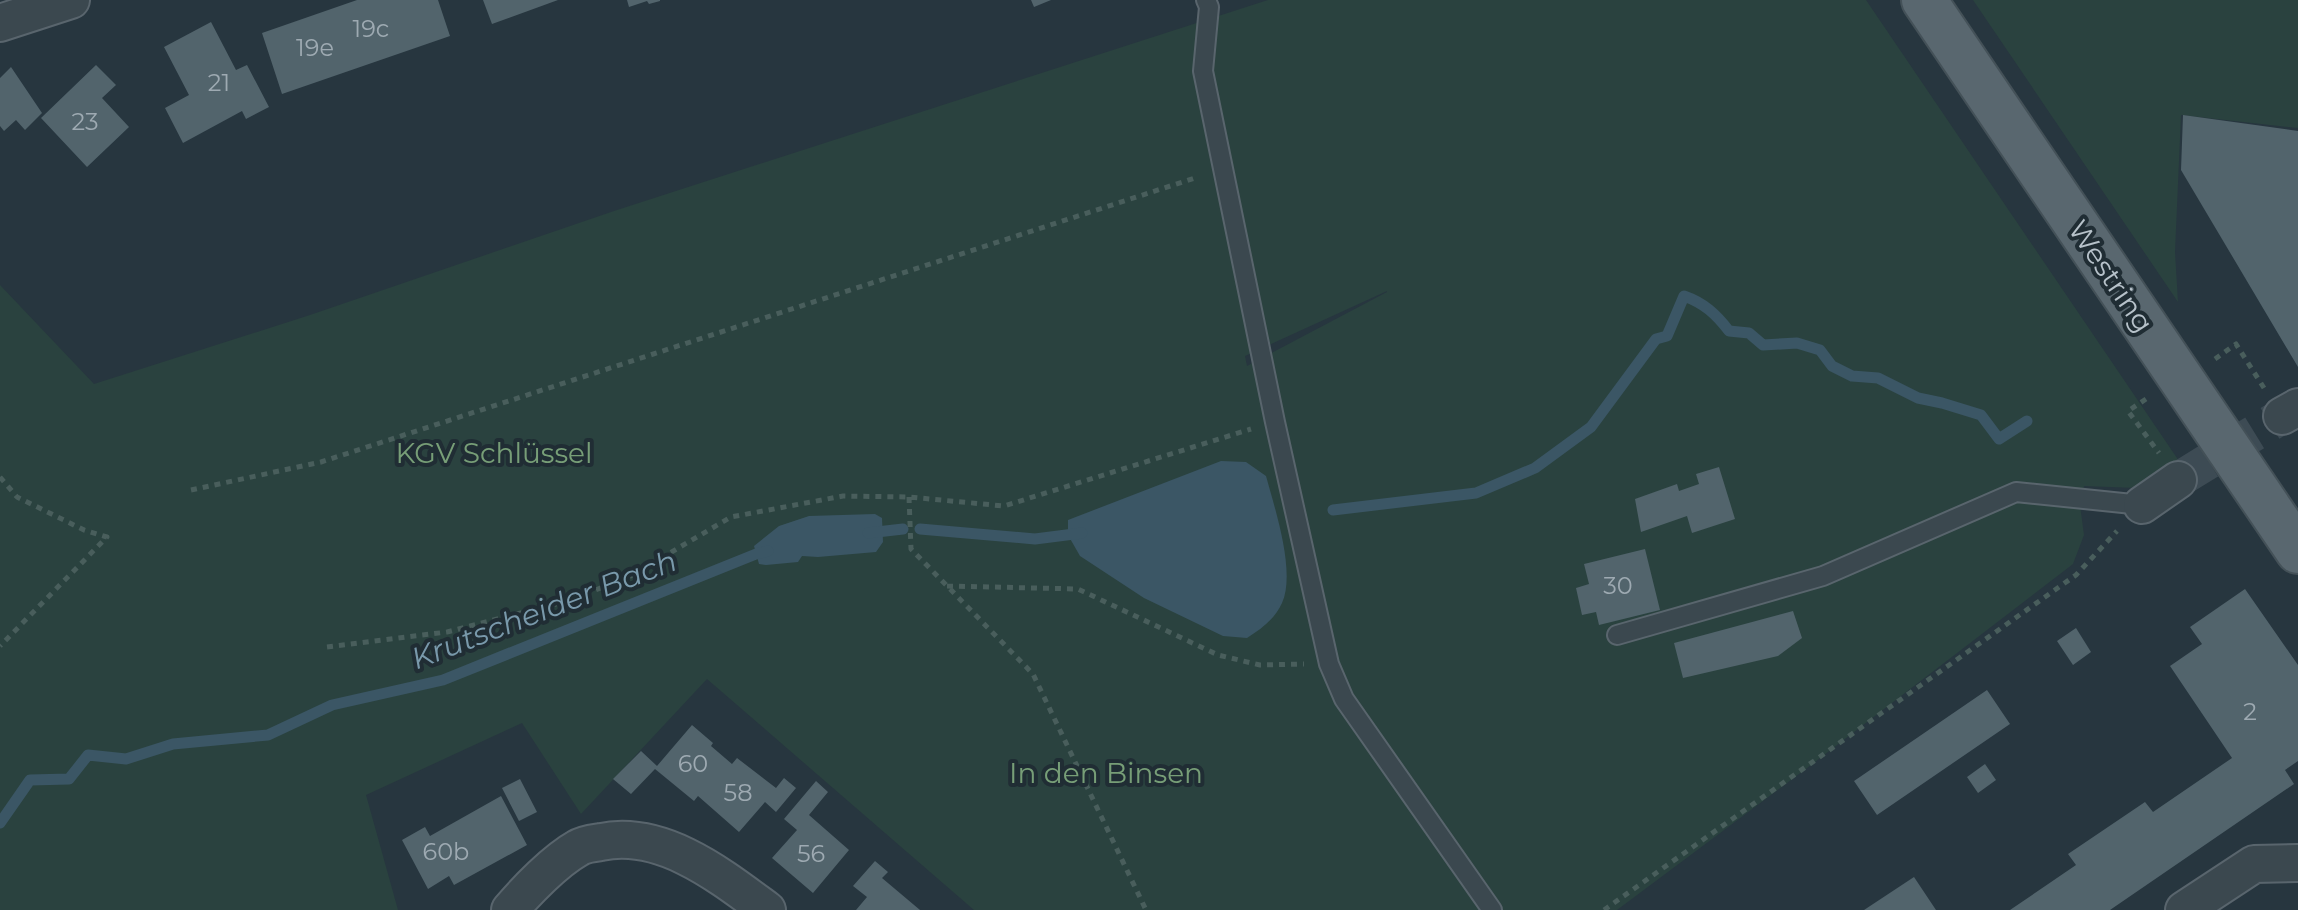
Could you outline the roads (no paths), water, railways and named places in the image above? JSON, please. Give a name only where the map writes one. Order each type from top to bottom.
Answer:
[{"type":"main road","name":"Westring","points":[[1924,0],[2192,372],[2298,551]]},
{"type":"street","points":[[0,23],[71,0]]},
{"type":"street","points":[[2142,505],[2178,480]]},
{"type":"street","points":[[510,910],[530,888],[580,846],[611,840],[646,842],[687,857],[734,885],[767,910]]},
{"type":"street","points":[[2184,910],[2254,864],[2298,863]]},
{"type":"lane","points":[[1206,0],[1209,7],[1203,71],[1275,422],[1329,664],[1344,699],[1492,910]]},
{"type":"lane","points":[[1617,635],[1823,576],[2016,492],[2142,505]]},
{"type":"water","points":[[1221,461],[1246,462],[1266,476],[1285,558],[1286,590],[1282,603],[1272,619],[1247,638],[1223,636],[1144,598],[1080,556],[1068,535],[1068,520]]},
{"type":"water","points":[[875,514],[882,518],[883,542],[876,552],[802,556],[798,562],[759,564],[754,546],[779,526],[809,516]]},
{"type":"waterway","name":"Krutscheider Bach","points":[[1333,510],[1476,493],[1535,468],[1591,427],[1656,339],[1667,336],[1684,296],[1709,310],[1729,331],[1749,333],[1763,345],[1797,343],[1820,350],[1832,366],[1852,376],[1878,378],[1918,398],[1981,415],[1999,439],[2027,421]]},
{"type":"waterway","name":"Krutscheider Bach","points":[[868,533],[903,529]]},
{"type":"waterway","name":"Krutscheider Bach","points":[[920,529],[1035,539],[1082,533]]},
{"type":"waterway","name":"Krutscheider Bach","points":[[0,823],[30,780],[69,779],[88,755],[126,759],[173,744],[268,735],[332,705],[443,680],[768,551]]},
{"type":"tunnel","points":[[2178,480],[2282,416]]},
{"type":"park label","name":"KGV Schlüssel","points":[[494,453]]},
{"type":"park label","name":"In den Binsen","points":[[1106,773]]}]
